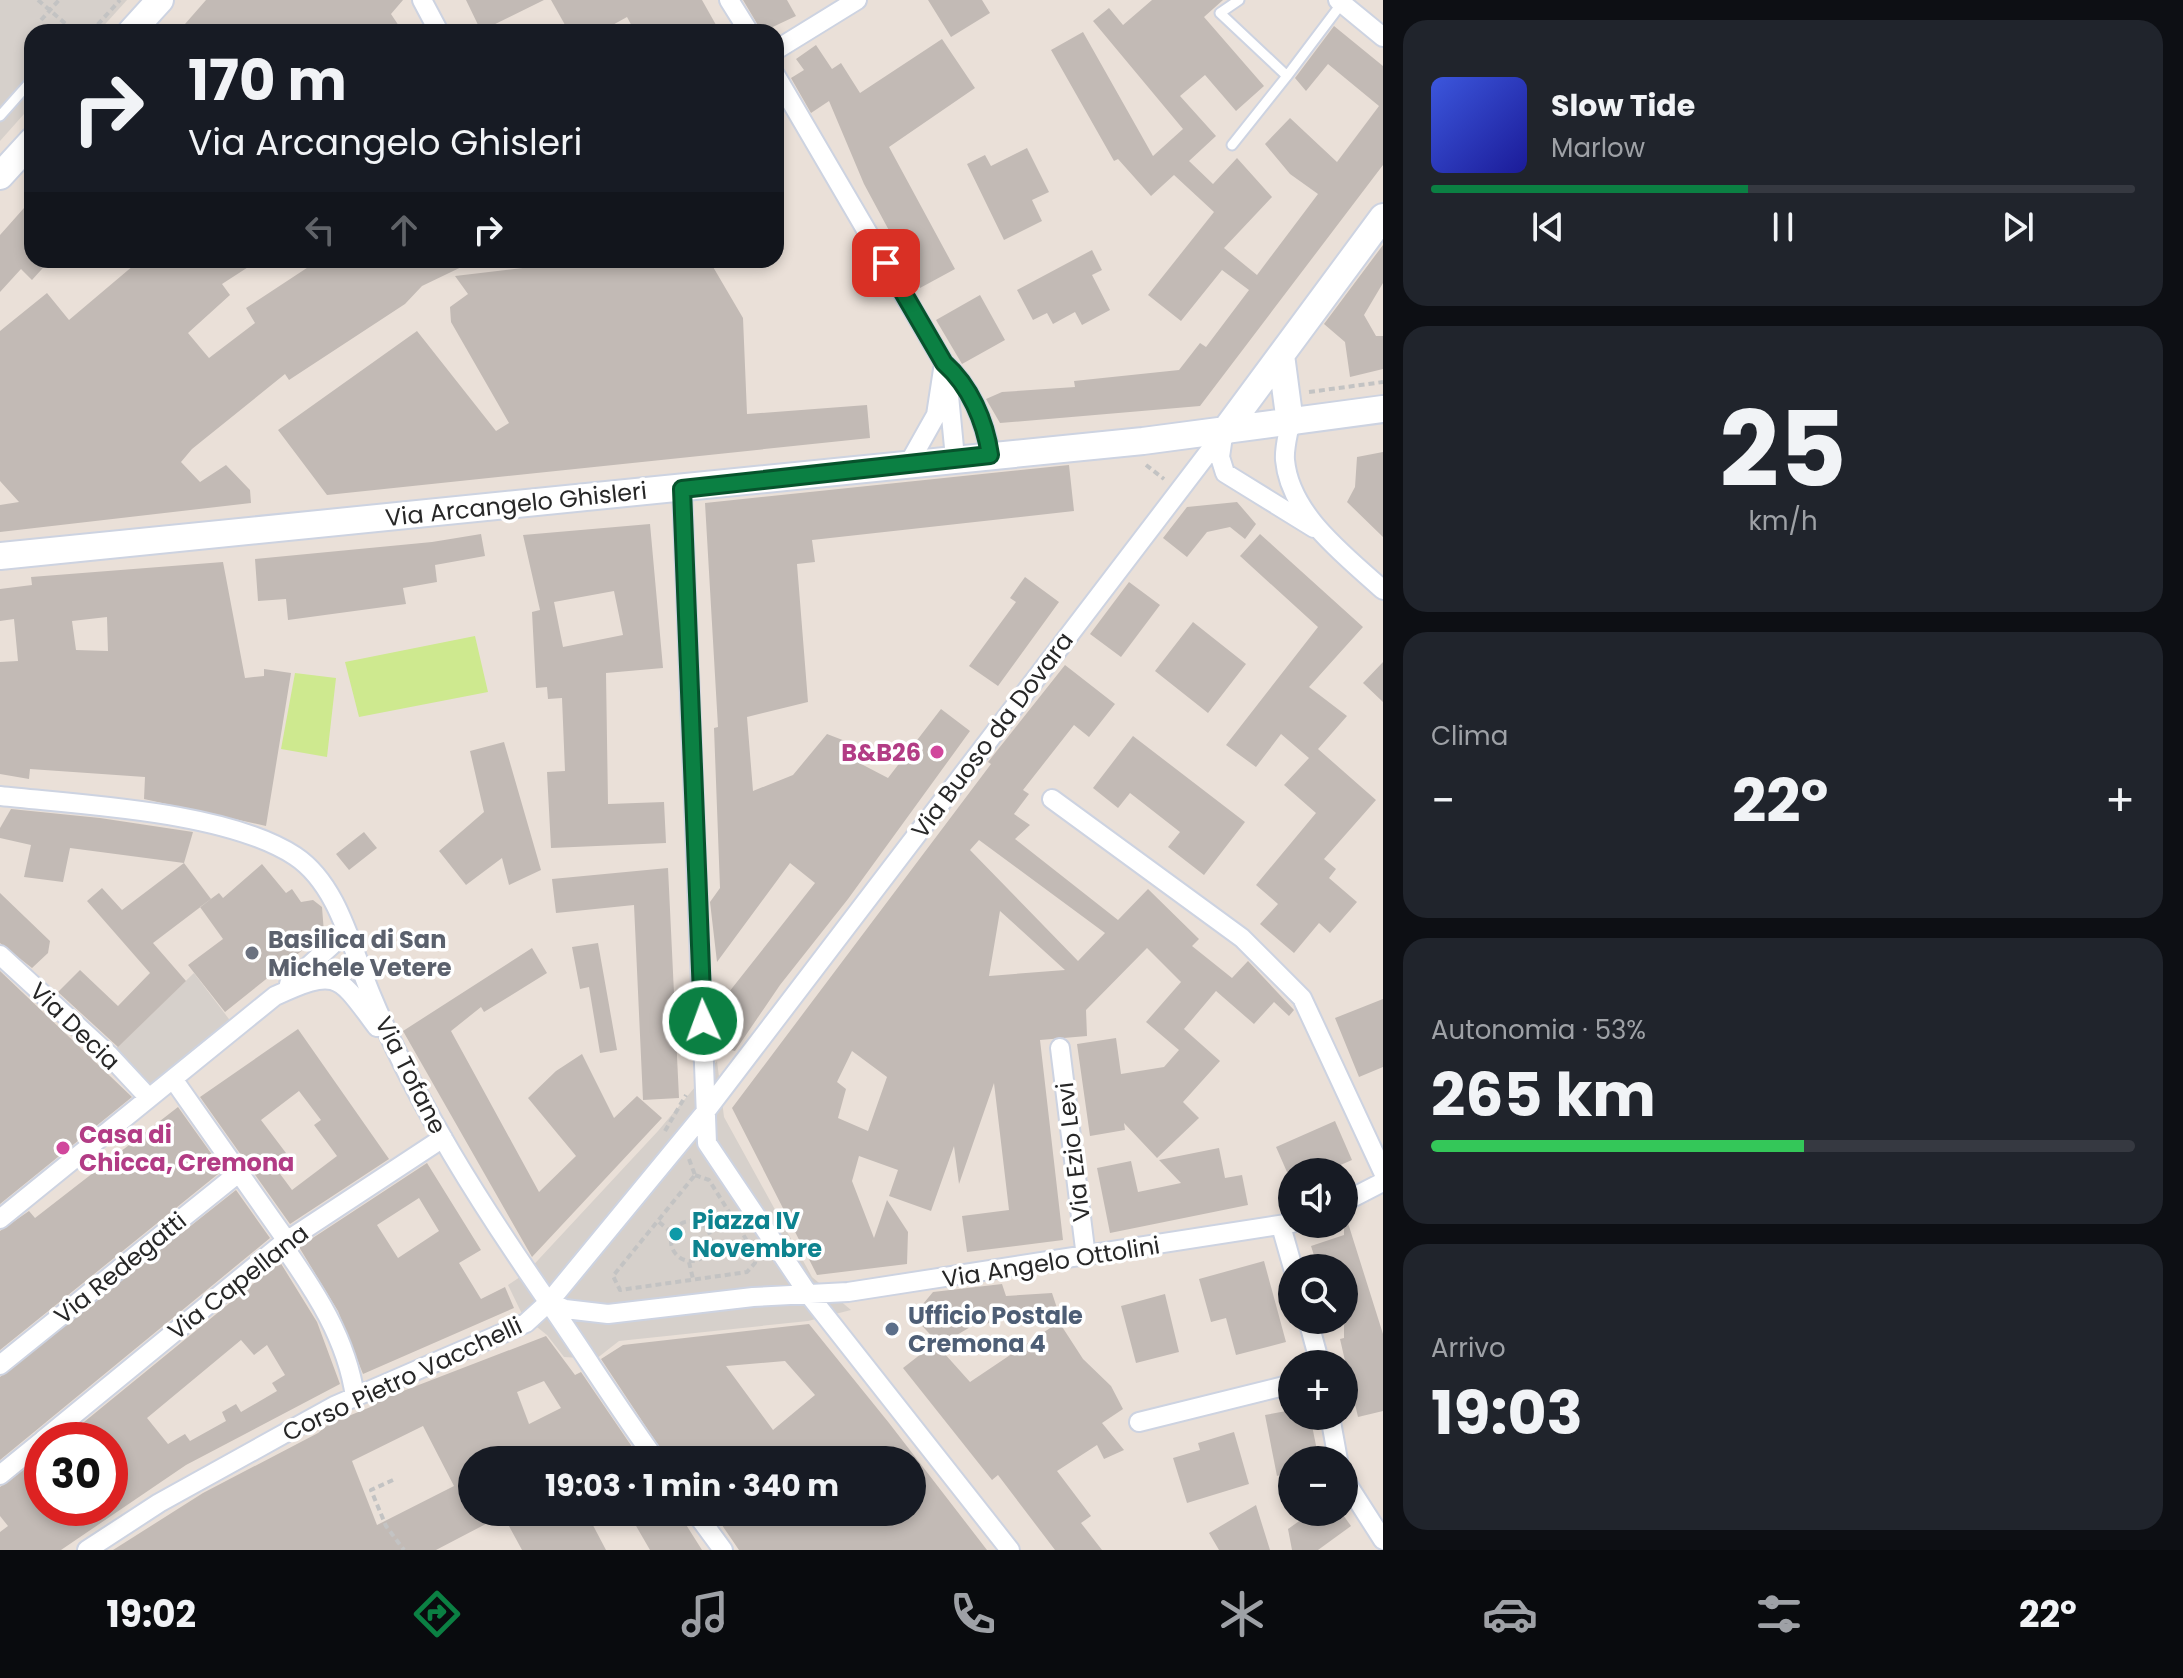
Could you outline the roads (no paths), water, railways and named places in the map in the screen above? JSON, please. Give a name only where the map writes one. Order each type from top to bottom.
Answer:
[{"type":"main road","points":[[138,24],[160,0]]},
{"type":"main road","points":[[0,176],[24,150]]},
{"type":"main road","name":"Via Buoso da Dovara","points":[[1224,432],[1383,217]]},
{"type":"main road","points":[[1281,355],[1290,423]]},
{"type":"main road","name":"Via Arcangelo Ghisleri","points":[[0,556],[1224,432],[1383,409]]},
{"type":"street","points":[[422,0],[435,24]]},
{"type":"street","points":[[729,0],[744,24]]},
{"type":"street","points":[[784,45],[857,0]]},
{"type":"street","points":[[1340,2],[1383,37]]},
{"type":"street","points":[[784,90],[944,363],[956,373],[978,412],[990,455]]},
{"type":"street","points":[[944,363],[955,458]]},
{"type":"street","points":[[909,463],[936,415],[942,397],[944,363]]},
{"type":"street","points":[[1290,423],[1285,461],[1292,491],[1323,534]]},
{"type":"street","points":[[1224,432],[1220,457],[1225,473],[1323,534],[1383,590]]},
{"type":"street","name":"Via Buoso da Dovara","points":[[703,1115],[1224,432]]},
{"type":"street","points":[[682,489],[705,1074],[703,1115],[707,1143],[809,1295],[1010,1550]]},
{"type":"street","name":"Via Tofane","points":[[0,796],[162,814],[259,837],[296,857],[309,869],[338,908],[345,933],[395,1052],[443,1138],[530,1279],[549,1302],[556,1318],[646,1446]]},
{"type":"street","points":[[1052,799],[1242,938],[1302,998],[1383,1172]]},
{"type":"street","points":[[0,1219],[275,996],[345,933]]},
{"type":"street","name":"Via Decia","points":[[0,955],[109,1055],[149,1098]]},
{"type":"street","points":[[275,996],[305,982],[330,978],[342,982],[395,1052]]},
{"type":"street","name":"Via Ezio Levi","points":[[1060,1048],[1086,1257]]},
{"type":"street","points":[[173,1079],[241,1171],[322,1300],[353,1378],[355,1397]]},
{"type":"street","points":[[703,1115],[549,1302],[565,1309],[608,1314],[753,1297],[809,1295]]},
{"type":"street","name":"Via Capellana","points":[[64,1422],[285,1242],[443,1138]]},
{"type":"street","name":"Via Redegatti","points":[[0,1365],[241,1171]]},
{"type":"street","points":[[1358,1195],[1383,1182]]},
{"type":"street","name":"Via Angelo Ottolini","points":[[809,1295],[1086,1257],[1278,1225]]},
{"type":"street","name":"Corso Pietro Vacchelli","points":[[87,1550],[159,1503],[355,1397],[526,1323],[549,1302]]},
{"type":"street","points":[[1139,1422],[1278,1387]]},
{"type":"street","name":"Via Capellana","points":[[0,1475],[24,1455]]},
{"type":"street","points":[[1358,1501],[1383,1540]]},
{"type":"street","points":[[705,1526],[723,1550]]},
{"type":"lane","points":[[1239,0],[1220,13],[1287,76]]},
{"type":"lane","points":[[1232,145],[1340,2]]},
{"type":"lane","points":[[0,116],[24,91]]},
{"type":"place","name":"B&B26","points":[[937,752]]},
{"type":"place","name":"Basilica di San Michele Vetere","points":[[252,953]]},
{"type":"place","name":"Casa di Chicca, Cremona","points":[[63,1148]]},
{"type":"place","name":"Piazza IV Novembre","points":[[676,1234]]},
{"type":"place","name":"Ufficio Postale Cremona 4","points":[[892,1329]]}]
